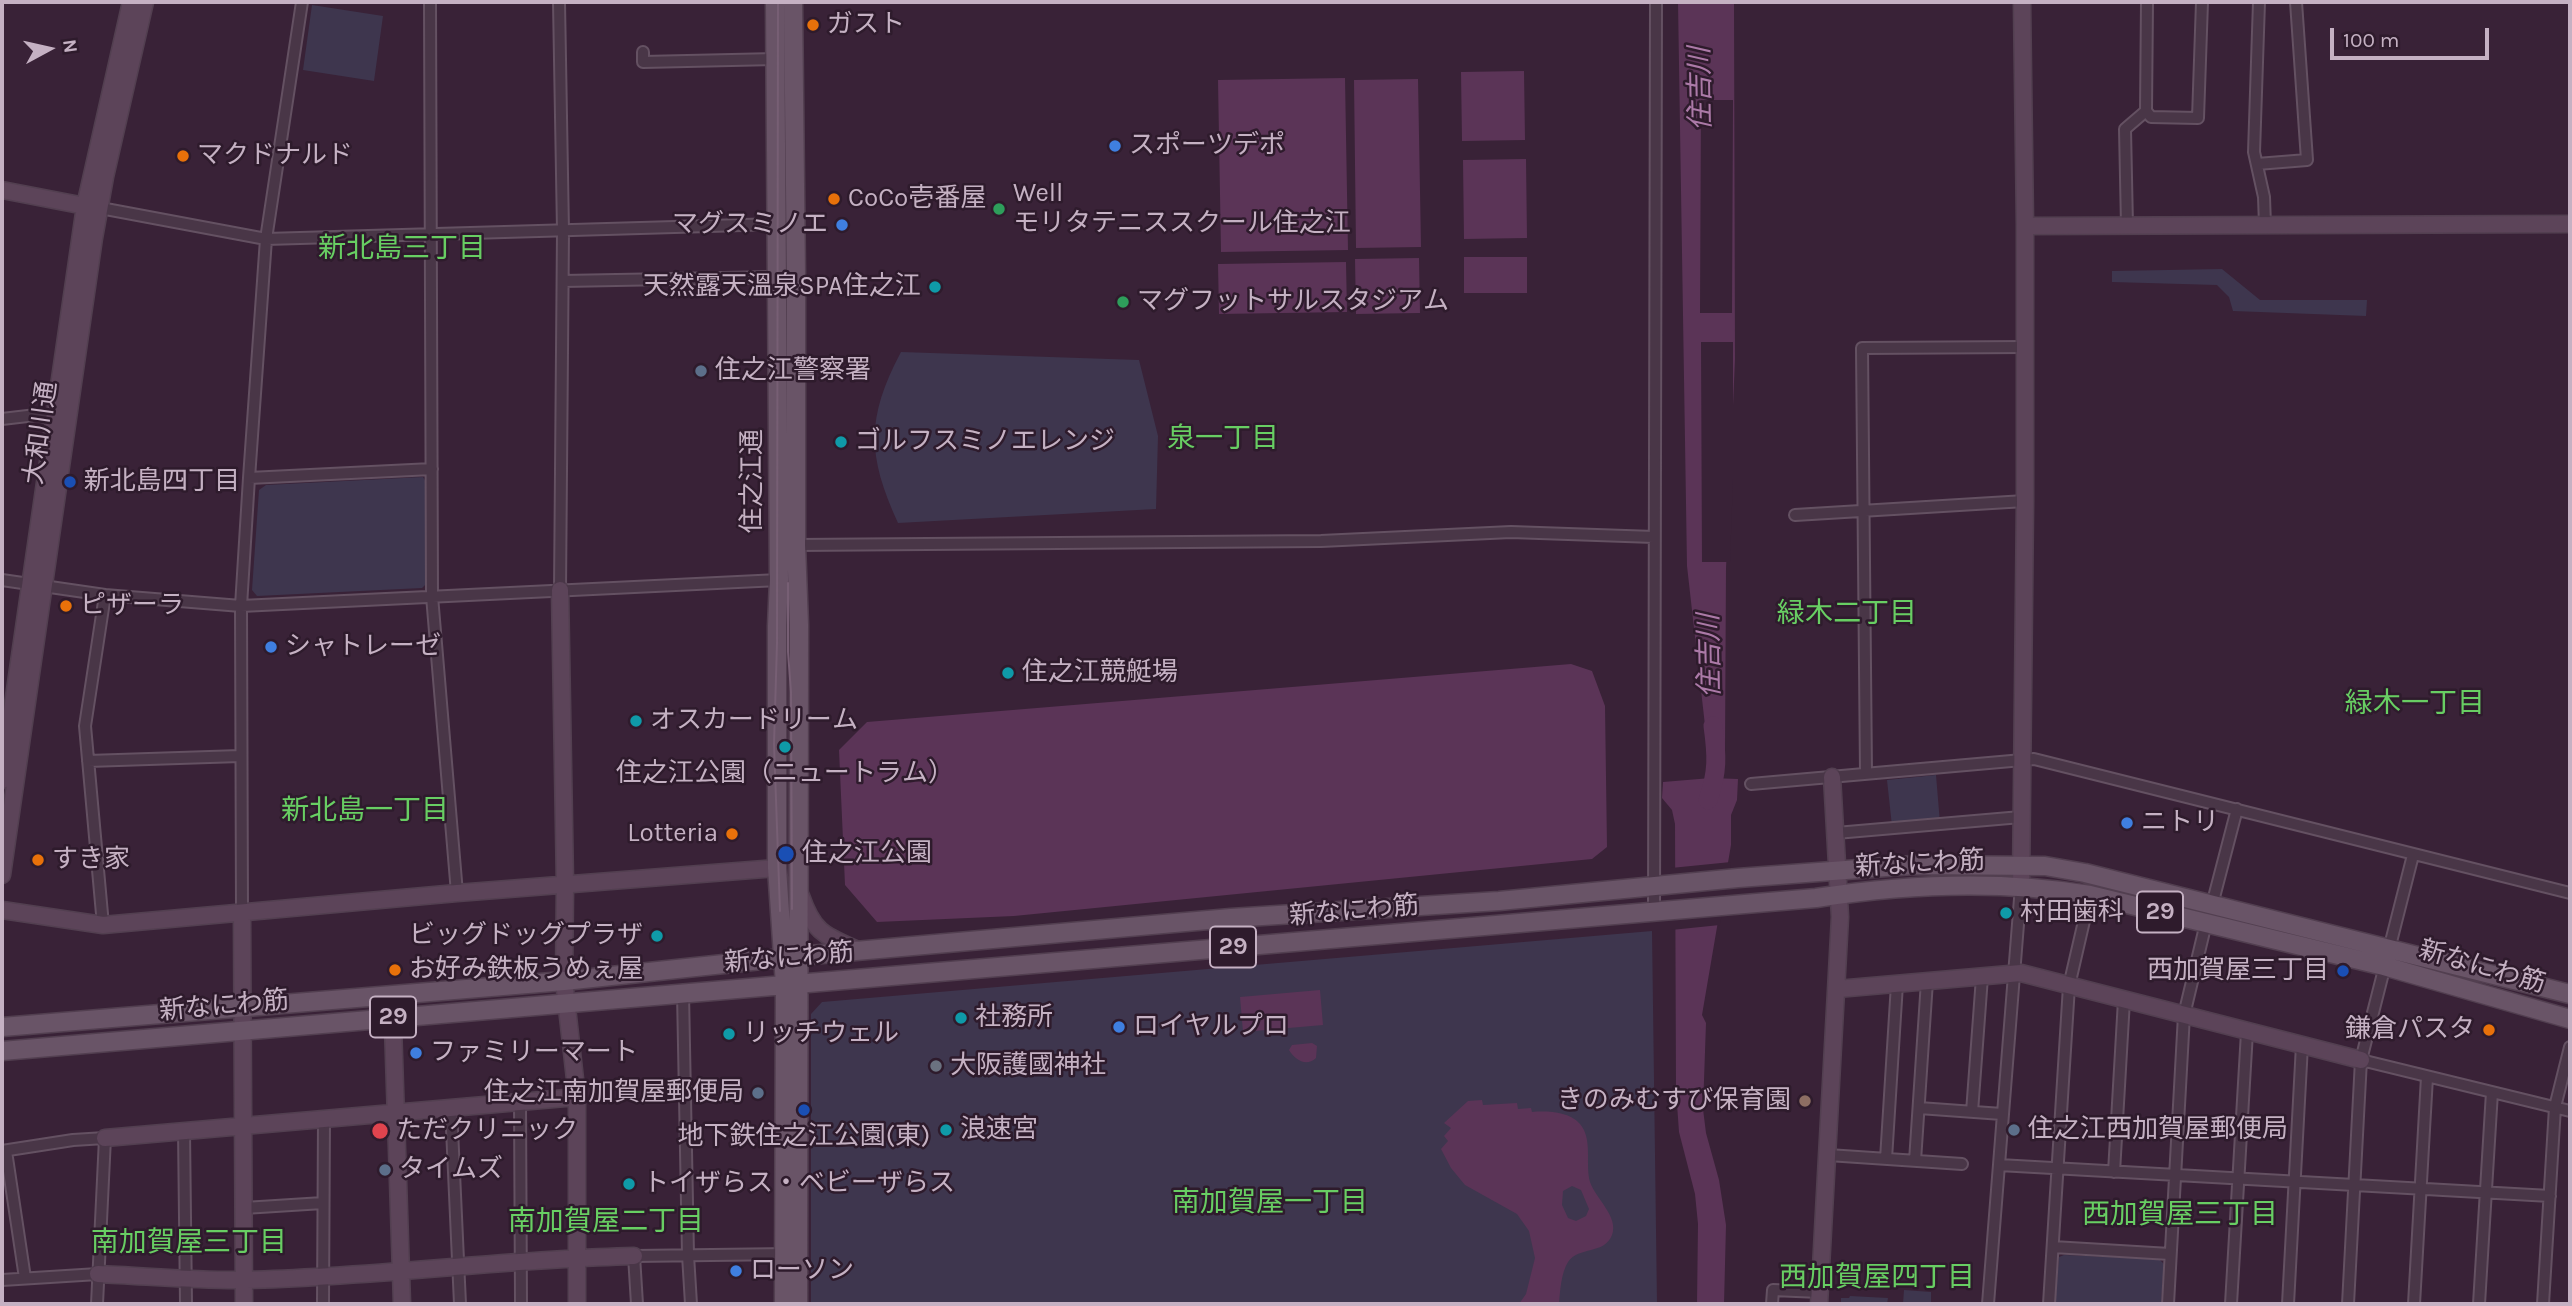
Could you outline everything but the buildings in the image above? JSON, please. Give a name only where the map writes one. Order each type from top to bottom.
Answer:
[{"type":"main road","name":"住之江通","points":[[775,2],[779,580],[777,868],[791,958]]},
{"type":"main road","name":"住之江通","points":[[791,958],[799,890],[793,2]]},
{"type":"main road","name":"新なにわ筋","points":[[2,1027],[564,981],[1231,918],[1499,901],[1738,878],[1913,866],[2045,866],[2085,873],[2212,905],[2386,958],[2570,1019]]},
{"type":"main road","name":"新なにわ筋","points":[[2,1051],[1911,888],[2021,886],[2090,895],[2206,923],[2570,994]]},
{"type":"main road","points":[[791,958],[792,1254],[798,1304]]},
{"type":"main road","points":[[784,1304],[792,1254]]},
{"type":"street","name":"大和川通","points":[[2,875],[54,419],[131,2]]},
{"type":"street","name":"大和川通","points":[[2,780],[37,584],[92,207],[145,2]]},
{"type":"street","points":[[244,1304],[241,606],[266,239],[302,2]]},
{"type":"street","points":[[430,2],[432,596],[457,893]]},
{"type":"street","points":[[559,2],[563,231],[560,590],[564,981],[577,1097],[578,1304]]},
{"type":"street","points":[[1656,2],[1654,537],[1661,910]]},
{"type":"street","points":[[1988,1304],[2021,886],[2025,501],[2022,2]]},
{"type":"street","points":[[2147,2],[2146,111],[2151,117],[2198,118],[2202,2]]},
{"type":"street","points":[[2259,2],[2254,152],[2264,197],[2265,225]]},
{"type":"street","points":[[2257,164],[2307,160],[2296,2]]},
{"type":"street","points":[[643,52],[643,62],[776,59]]},
{"type":"street","points":[[2127,226],[2125,129],[2146,111]]},
{"type":"street","points":[[2,190],[266,239],[777,224]]},
{"type":"street","points":[[2025,226],[2570,224]]},
{"type":"street","points":[[563,281],[777,277]]},
{"type":"street","points":[[1866,774],[1862,348],[2025,347]]},
{"type":"street","points":[[2,419],[36,415],[54,419]]},
{"type":"street","points":[[249,478],[432,469]]},
{"type":"street","points":[[1795,515],[2025,501]]},
{"type":"street","points":[[796,545],[1294,541],[1511,532],[1654,537]]},
{"type":"street","points":[[2,580],[105,595],[241,606],[779,580]]},
{"type":"street","points":[[103,925],[85,726],[105,595]]},
{"type":"street","points":[[88,761],[240,757]]},
{"type":"street","points":[[1751,784],[2034,759],[2570,893]]},
{"type":"street","points":[[1772,1304],[1773,1290],[1820,1298],[1840,894],[1832,776]]},
{"type":"street","points":[[2212,905],[2237,809]]},
{"type":"street","points":[[1836,834],[2021,817]]},
{"type":"street","points":[[2348,1304],[2361,1060],[2413,855]]},
{"type":"street","points":[[2,910],[103,925],[777,868]]},
{"type":"street","points":[[799,890],[807,915],[824,935],[861,951]]},
{"type":"street","points":[[2049,1304],[2069,986],[2090,895]]},
{"type":"street","points":[[2168,1304],[2183,1015],[2206,923]]},
{"type":"street","points":[[1837,989],[2021,973],[2247,1032],[2570,1111]]},
{"type":"street","points":[[1972,1112],[1982,977]]},
{"type":"street","points":[[1915,1161],[1927,981]]},
{"type":"street","points":[[1886,1159],[1897,984]]},
{"type":"street","points":[[683,993],[691,1304]]},
{"type":"street","points":[[392,995],[402,1304]]},
{"type":"street","points":[[2114,1171],[2124,1000]]},
{"type":"street","points":[[2231,1304],[2247,1032]]},
{"type":"street","points":[[2288,1304],[2302,1045]]},
{"type":"street","points":[[2543,1304],[2555,1107],[2570,1047]]},
{"type":"street","points":[[2414,1304],[2427,1077]]},
{"type":"street","points":[[2479,1304],[2491,1092]]},
{"type":"street","points":[[25,1278],[4,1151],[73,1140],[577,1097]]},
{"type":"street","points":[[520,1101],[521,1304]]},
{"type":"street","points":[[451,1108],[460,1304]]},
{"type":"street","points":[[1919,1108],[2002,1114]]},
{"type":"street","points":[[323,1304],[324,1119]]},
{"type":"street","points":[[184,1131],[186,1304]]},
{"type":"street","points":[[97,1304],[105,1138]]},
{"type":"street","points":[[1828,1154],[1962,1164]]},
{"type":"street","points":[[1998,1165],[2550,1196]]},
{"type":"street","points":[[244,1208],[323,1203]]},
{"type":"street","points":[[2053,1247],[2170,1254]]},
{"type":"street","points":[[2,1280],[98,1274],[244,1280],[578,1257],[792,1254]]},
{"type":"street","points":[[634,1256],[637,1304]]},
{"type":"shaded area","points":[[312,5],[383,16],[374,81],[303,70]]},
{"type":"shaded area","points":[[2222,269],[2260,300],[2367,300],[2366,316],[2233,311],[2229,297],[2217,285],[2112,282],[2112,271]]},
{"type":"shaded area","points":[[901,352],[1139,360],[1158,436],[1156,509],[898,523],[880,477],[875,437],[881,397]]},
{"type":"shaded area","points":[[423,477],[426,482],[427,583],[422,588],[257,596],[252,590],[259,490],[266,485]]},
{"type":"shaded area","points":[[1936,775],[1940,823],[1892,826],[1887,780]]},
{"type":"shaded area","points":[[1652,931],[1657,1304],[811,1304],[811,1014],[822,1002]]},
{"type":"shaded area","points":[[2059,1257],[2159,1259],[2164,1264],[2161,1304],[2055,1304]]},
{"type":"shaded area","points":[[1904,1290],[1931,1292],[1931,1304],[1903,1304]]},
{"type":"shaded area","points":[[1841,1298],[1888,1298],[1887,1304],[1841,1304]]},
{"type":"water","points":[[1678,2],[1734,2],[1735,359],[1726,569],[1725,751],[1708,752],[1687,566]]},
{"type":"water","points":[[1524,71],[1525,140],[1462,141],[1461,72]]},
{"type":"water","points":[[1345,78],[1348,250],[1221,252],[1218,80]]},
{"type":"water","points":[[1418,79],[1421,247],[1356,248],[1354,80]]},
{"type":"water","points":[[1526,159],[1527,238],[1464,239],[1463,160]]},
{"type":"water","points":[[1464,257],[1527,257],[1527,293],[1464,293]]},
{"type":"water","points":[[1419,258],[1420,313],[1356,314],[1355,259]]},
{"type":"water","points":[[1346,262],[1347,312],[1219,314],[1218,264]]},
{"type":"water","points":[[1571,664],[1592,671],[1605,706],[1607,847],[1592,859],[1014,916],[877,922],[845,885],[839,750],[867,722]]},
{"type":"water","points":[[1738,779],[1737,800],[1731,815],[1731,845],[1702,1015],[1706,1023],[1703,1109],[1726,1225],[1724,1304],[1697,1304],[1698,1224],[1695,1194],[1679,1132],[1676,1090],[1675,824],[1672,810],[1662,798],[1663,782]]},
{"type":"water","points":[[1320,990],[1323,1025],[1243,1032],[1240,997]]},
{"type":"water","points":[[1312,1043],[1317,1046],[1316,1058],[1312,1061],[1298,1059],[1289,1050],[1292,1045]]},
{"type":"water","points":[[1482,1100],[1483,1105],[1517,1103],[1518,1109],[1531,1108],[1532,1112],[1564,1114],[1580,1124],[1584,1130],[1588,1144],[1590,1182],[1610,1215],[1612,1235],[1603,1245],[1578,1254],[1568,1262],[1562,1277],[1559,1304],[1519,1304],[1526,1294],[1535,1258],[1529,1231],[1517,1214],[1465,1185],[1451,1168],[1441,1149],[1448,1141],[1444,1136],[1451,1128],[1444,1123],[1468,1101]],"holes":[[[1572,1186],[1581,1190],[1589,1209],[1586,1216],[1576,1221],[1568,1218],[1562,1205],[1563,1191]]]},
{"type":"pier","points":[[1701,100],[1733,100],[1732,313],[1700,313]]},
{"type":"pier","points":[[1701,342],[1733,342],[1730,562],[1702,562]]},
{"type":"pier","points":[[1731,862],[1720,925],[1671,930],[1671,868]]},
{"type":"waterway","name":"住吉川","points":[[1708,800],[1716,763],[1713,726]]},
{"type":"tram line","points":[[778,2],[777,643],[774,744],[780,911]]},
{"type":"tram line","points":[[788,583],[792,909]]},
{"type":"place","name":"ガスト","points":[[813,25]]},
{"type":"place","name":"スポーツデポ","points":[[1115,146]]},
{"type":"place","name":"マクドナルド","points":[[183,156]]},
{"type":"place","name":"CoCo壱番屋","points":[[834,199]]},
{"type":"place","name":"Well モリタテニススクール住之江","points":[[999,209]]},
{"type":"place","name":"マグスミノエ","points":[[842,225]]},
{"type":"place","name":"天然露天溫泉SPA住之江","points":[[935,287]]},
{"type":"place","name":"マグフットサルスタジアム","points":[[1123,302]]},
{"type":"place","name":"住之江警察署","points":[[701,371]]},
{"type":"place","name":"ゴルフスミノエレンジ","points":[[841,442]]},
{"type":"place","name":"新北島四丁目","points":[[70,482]]},
{"type":"place","name":"ピザーラ","points":[[66,606]]},
{"type":"place","name":"シャトレーゼ","points":[[271,647]]},
{"type":"place","name":"住之江競艇場","points":[[1008,673]]},
{"type":"place","name":"オスカードリーム","points":[[636,721]]},
{"type":"place","name":"住之江公園（ニュートラム）","points":[[785,747]]},
{"type":"place","name":"ニトリ","points":[[2127,823]]},
{"type":"place","name":"Lotteria","points":[[732,834]]},
{"type":"place","name":"住之江公園","points":[[786,854]]},
{"type":"place","name":"すき家","points":[[38,860]]},
{"type":"place","name":"村田歯科","points":[[2006,913]]},
{"type":"place","name":"ビッグドッグプラザ","points":[[657,936]]},
{"type":"place","name":"お好み鉄板うめぇ屋","points":[[395,970]]},
{"type":"place","name":"西加賀屋三丁目","points":[[2343,971]]},
{"type":"place","name":"社務所","points":[[961,1018]]},
{"type":"place","name":"ロイヤルプロ","points":[[1119,1027]]},
{"type":"place","name":"鎌倉パスタ","points":[[2489,1030]]},
{"type":"place","name":"リッチウェル","points":[[729,1034]]},
{"type":"place","name":"ファミリーマート","points":[[416,1053]]},
{"type":"place","name":"大阪護國神社","points":[[936,1066]]},
{"type":"place","name":"住之江南加賀屋郵便局","points":[[758,1093]]},
{"type":"place","name":"きのみむすび保育園","points":[[1805,1101]]},
{"type":"place","name":"地下鉄住之江公園(東)","points":[[804,1110]]},
{"type":"place","name":"浪速宮","points":[[946,1130]]},
{"type":"place","name":"住之江西加賀屋郵便局","points":[[2014,1130]]},
{"type":"place","name":"ただクリニック","points":[[380,1131]]},
{"type":"place","name":"タイムズ","points":[[385,1170]]},
{"type":"place","name":"トイザらス・ベビーザらス","points":[[629,1184]]},
{"type":"place","name":"ローソン","points":[[736,1271]]},
{"type":"district","name":"新北島三丁目","points":[[402,249]]},
{"type":"district","name":"泉一丁目","points":[[1223,439]]},
{"type":"district","name":"緑木二丁目","points":[[1847,614]]},
{"type":"district","name":"緑木一丁目","points":[[2415,704]]},
{"type":"district","name":"新北島一丁目","points":[[365,811]]},
{"type":"district","name":"南加賀屋一丁目","points":[[1270,1203]]},
{"type":"district","name":"西加賀屋三丁目","points":[[2180,1215]]},
{"type":"district","name":"南加賀屋二丁目","points":[[606,1222]]},
{"type":"district","name":"南加賀屋三丁目","points":[[189,1243]]},
{"type":"district","name":"西加賀屋四丁目","points":[[1877,1278]]}]
